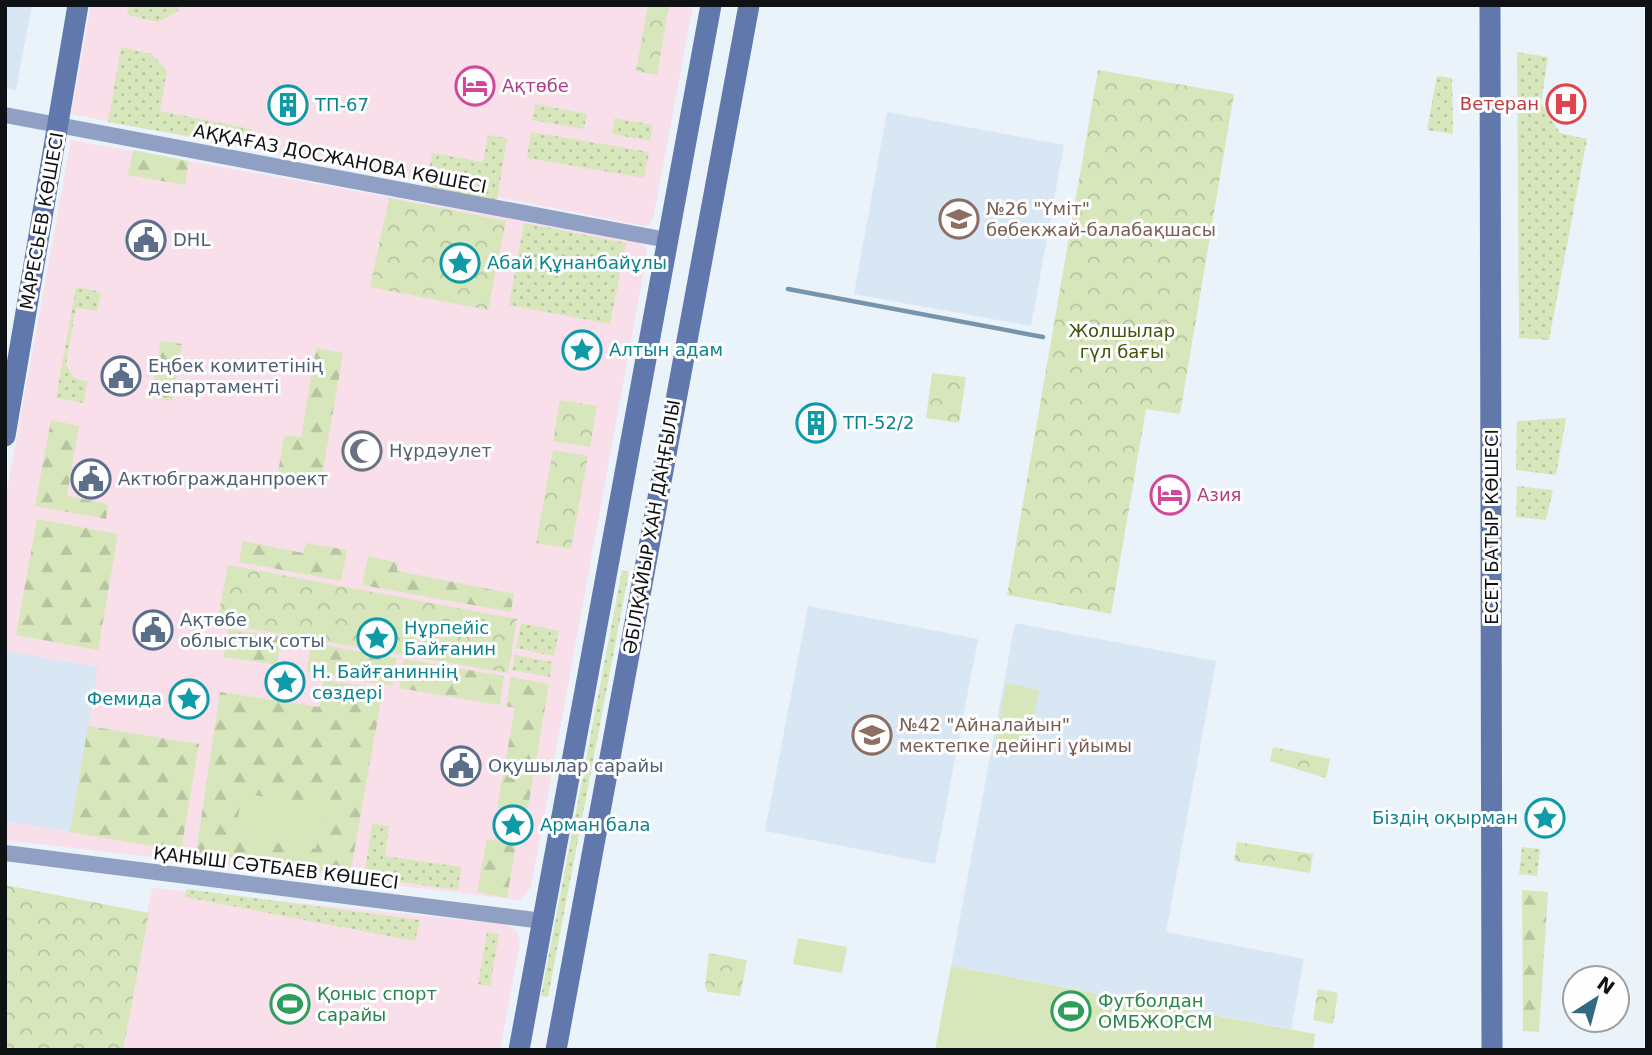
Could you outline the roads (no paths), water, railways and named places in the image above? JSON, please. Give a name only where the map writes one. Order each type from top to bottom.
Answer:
[{"type":"main road","name":"МАРЕСЬЕВ КӨШЕСІ","points":[[5,436],[78,5]]},
{"type":"main road","name":"ӘБІЛҚАЙЫР ХАН ДАҢҒЫЛЫ","points":[[519,1050],[711,5]]},
{"type":"main road","name":"ӘБІЛҚАЙЫР ХАН ДАҢҒЫЛЫ","points":[[556,1050],[749,5]]},
{"type":"main road","name":"ЕСЕТ БАТЫР КӨШЕСІ","points":[[1490,5],[1492,1050]]},
{"type":"main road","points":[[611,544],[647,550]]},
{"type":"street","name":"АҚҚАҒАЗ ДОСЖАНОВА КӨШЕСІ","points":[[5,115],[667,240]]},
{"type":"street","name":"ҚАНЫШ СӘТБАЕВ КӨШЕСІ","points":[[5,853],[542,921]]},
{"type":"waterway","points":[[788,289],[1043,337]]},
{"type":"place","name":"Ақтөбе","points":[[475,86]]},
{"type":"place","name":"Ветеран","points":[[1566,104]]},
{"type":"place","name":"ТП-67","points":[[288,105]]},
{"type":"place","name":"№26 \"Үміт\" бөбекжай-балабақшасы","points":[[959,219]]},
{"type":"place","name":"DHL","points":[[146,240]]},
{"type":"place","name":"Абай Құнанбайұлы","points":[[460,263]]},
{"type":"place","name":"Алтын адам","points":[[582,350]]},
{"type":"place","name":"Еңбек комитетінің департаменті","points":[[121,376]]},
{"type":"place","name":"ТП-52/2","points":[[816,423]]},
{"type":"place","name":"Нұрдәулет","points":[[362,451]]},
{"type":"place","name":"Актюбгражданпроект","points":[[91,479]]},
{"type":"place","name":"Азия","points":[[1170,495]]},
{"type":"place","name":"Ақтөбе облыстық соты","points":[[153,630]]},
{"type":"place","name":"Нұрпейіс Байғанин","points":[[377,638]]},
{"type":"place","name":"Н. Байғаниннің сөздері","points":[[285,682]]},
{"type":"place","name":"Фемида","points":[[189,699]]},
{"type":"place","name":"№42 \"Айналайын\" мектепке дейінгі ұйымы","points":[[872,735]]},
{"type":"place","name":"Оқушылар сарайы","points":[[461,766]]},
{"type":"place","name":"Біздің оқырман","points":[[1545,818]]},
{"type":"place","name":"Арман бала","points":[[513,825]]},
{"type":"place","name":"Қоныс спорт сарайы","points":[[290,1004]]},
{"type":"place","name":"Футболдан ОМБЖОРСМ","points":[[1071,1011]]},
{"type":"park label","name":"Жолшылар гүл бағы","points":[[1122,341]]}]
